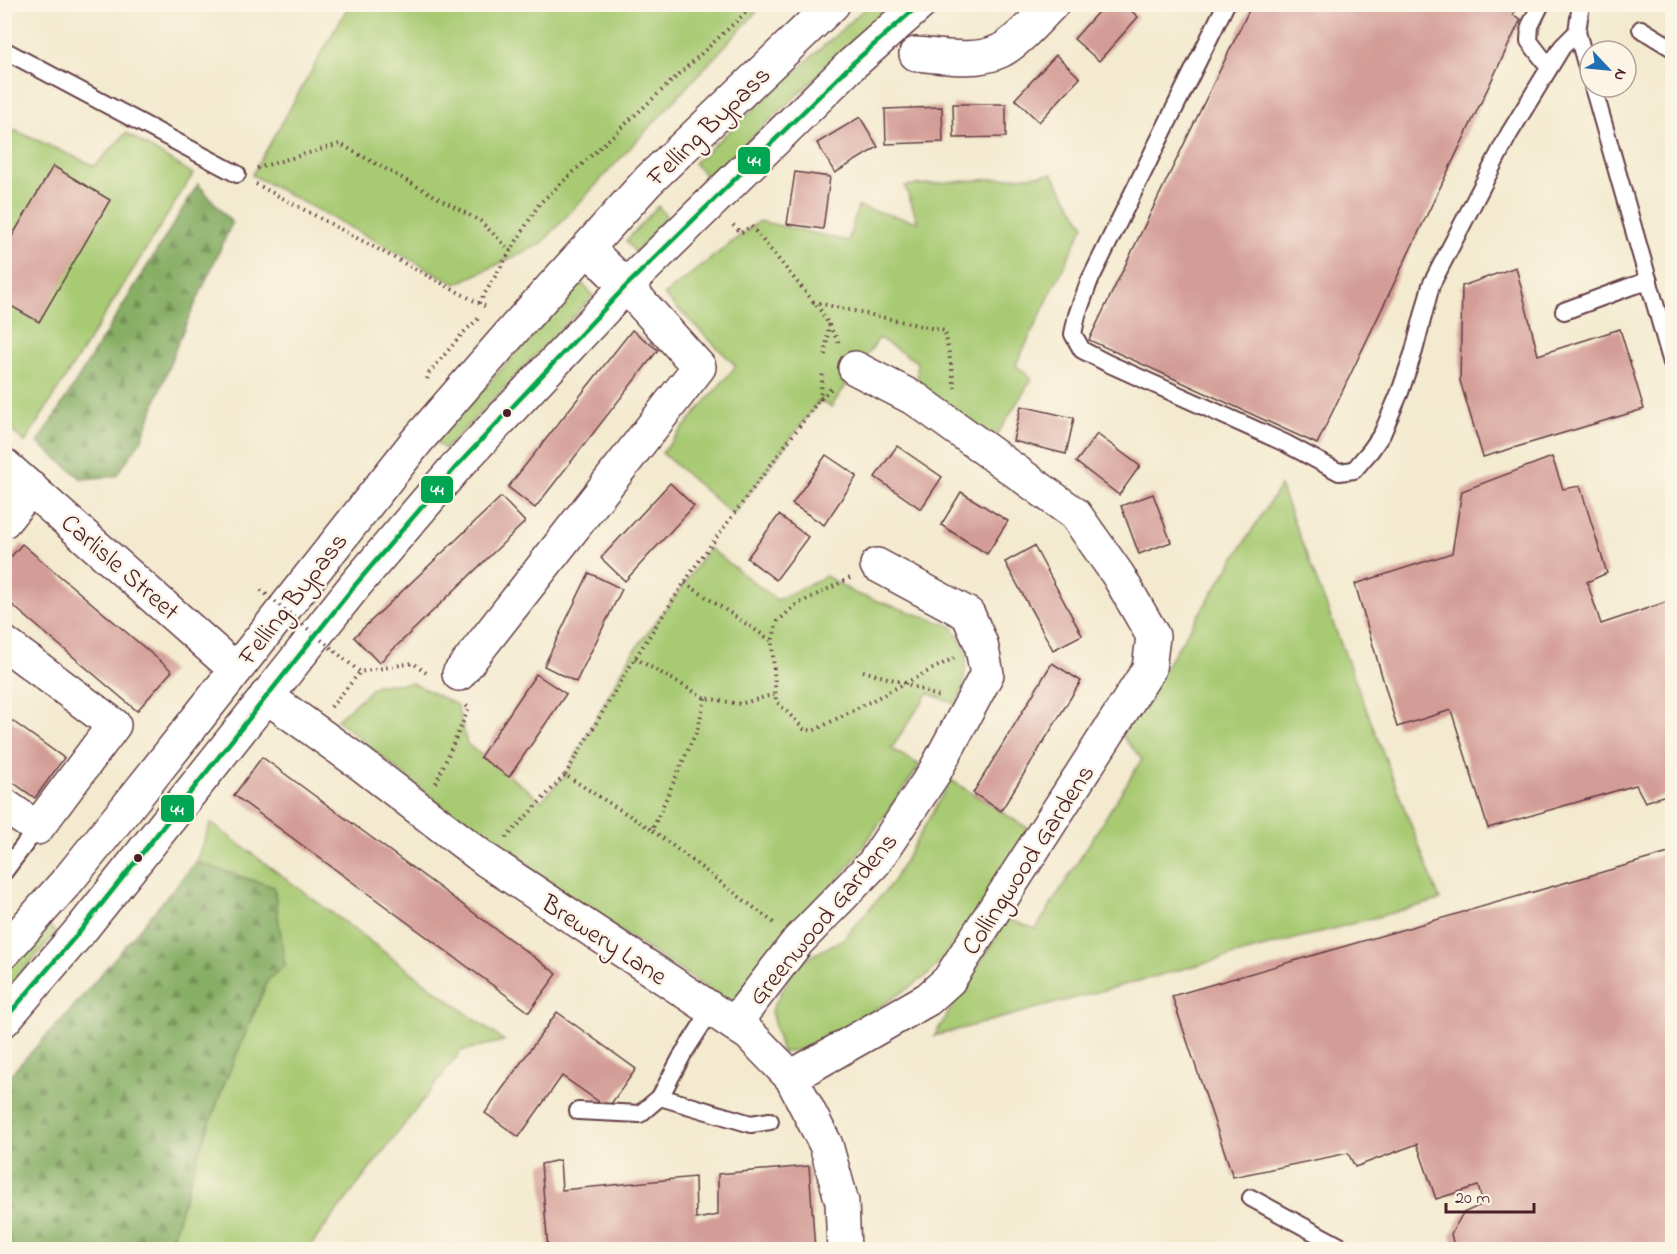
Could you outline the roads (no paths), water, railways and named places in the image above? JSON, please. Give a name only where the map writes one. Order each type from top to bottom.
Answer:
[{"type":"main road","name":"Felling Bypass","points":[[4,952],[69,879],[141,790],[416,442],[516,327],[648,182],[832,4]]},
{"type":"main road","name":"Felling Bypass","points":[[4,1020],[81,930],[356,584],[456,467],[626,286],[852,64],[920,4]]},
{"type":"main road","points":[[916,54],[969,57],[986,56],[1000,51],[1049,6]]},
{"type":"main road","points":[[453,682],[699,367],[626,286],[588,249]]},
{"type":"main road","name":"Collingwood Gardens","points":[[791,1077],[928,999],[949,980],[1149,669],[1152,636],[1118,575],[1075,514],[917,400],[855,368]]},
{"type":"main road","name":"Carlisle Street","points":[[4,465],[236,669]]},
{"type":"main road","points":[[4,521],[31,488]]},
{"type":"main road","name":"Greenwood Gardens","points":[[723,1017],[874,863],[934,773],[987,674],[981,644],[968,614],[877,565]]},
{"type":"main road","points":[[4,643],[114,725],[37,828],[4,805]]},
{"type":"main road","name":"Brewery Lane","points":[[266,696],[357,761],[486,860],[749,1034],[791,1077],[826,1145],[842,1202],[844,1250]]},
{"type":"lane","points":[[1226,4],[1089,282],[1073,334],[1082,350],[1107,363],[1285,443],[1339,472],[1354,470],[1382,434],[1414,351],[1431,285],[1509,134],[1562,47],[1577,32]]},
{"type":"lane","points":[[1540,4],[1530,26],[1528,42],[1549,67]]},
{"type":"lane","points":[[1579,39],[1577,32],[1581,4]]},
{"type":"lane","points":[[1641,29],[1672,48]]},
{"type":"lane","points":[[4,50],[237,174]]},
{"type":"lane","points":[[1596,99],[1672,363]]},
{"type":"lane","points":[[1564,311],[1649,281]]},
{"type":"lane","points":[[4,872],[37,828]]},
{"type":"lane","points":[[579,1111],[640,1114],[660,1097],[683,1054],[723,1017]]},
{"type":"lane","points":[[660,1097],[750,1124],[770,1121]]},
{"type":"lane","points":[[1251,1198],[1347,1250]]}]
